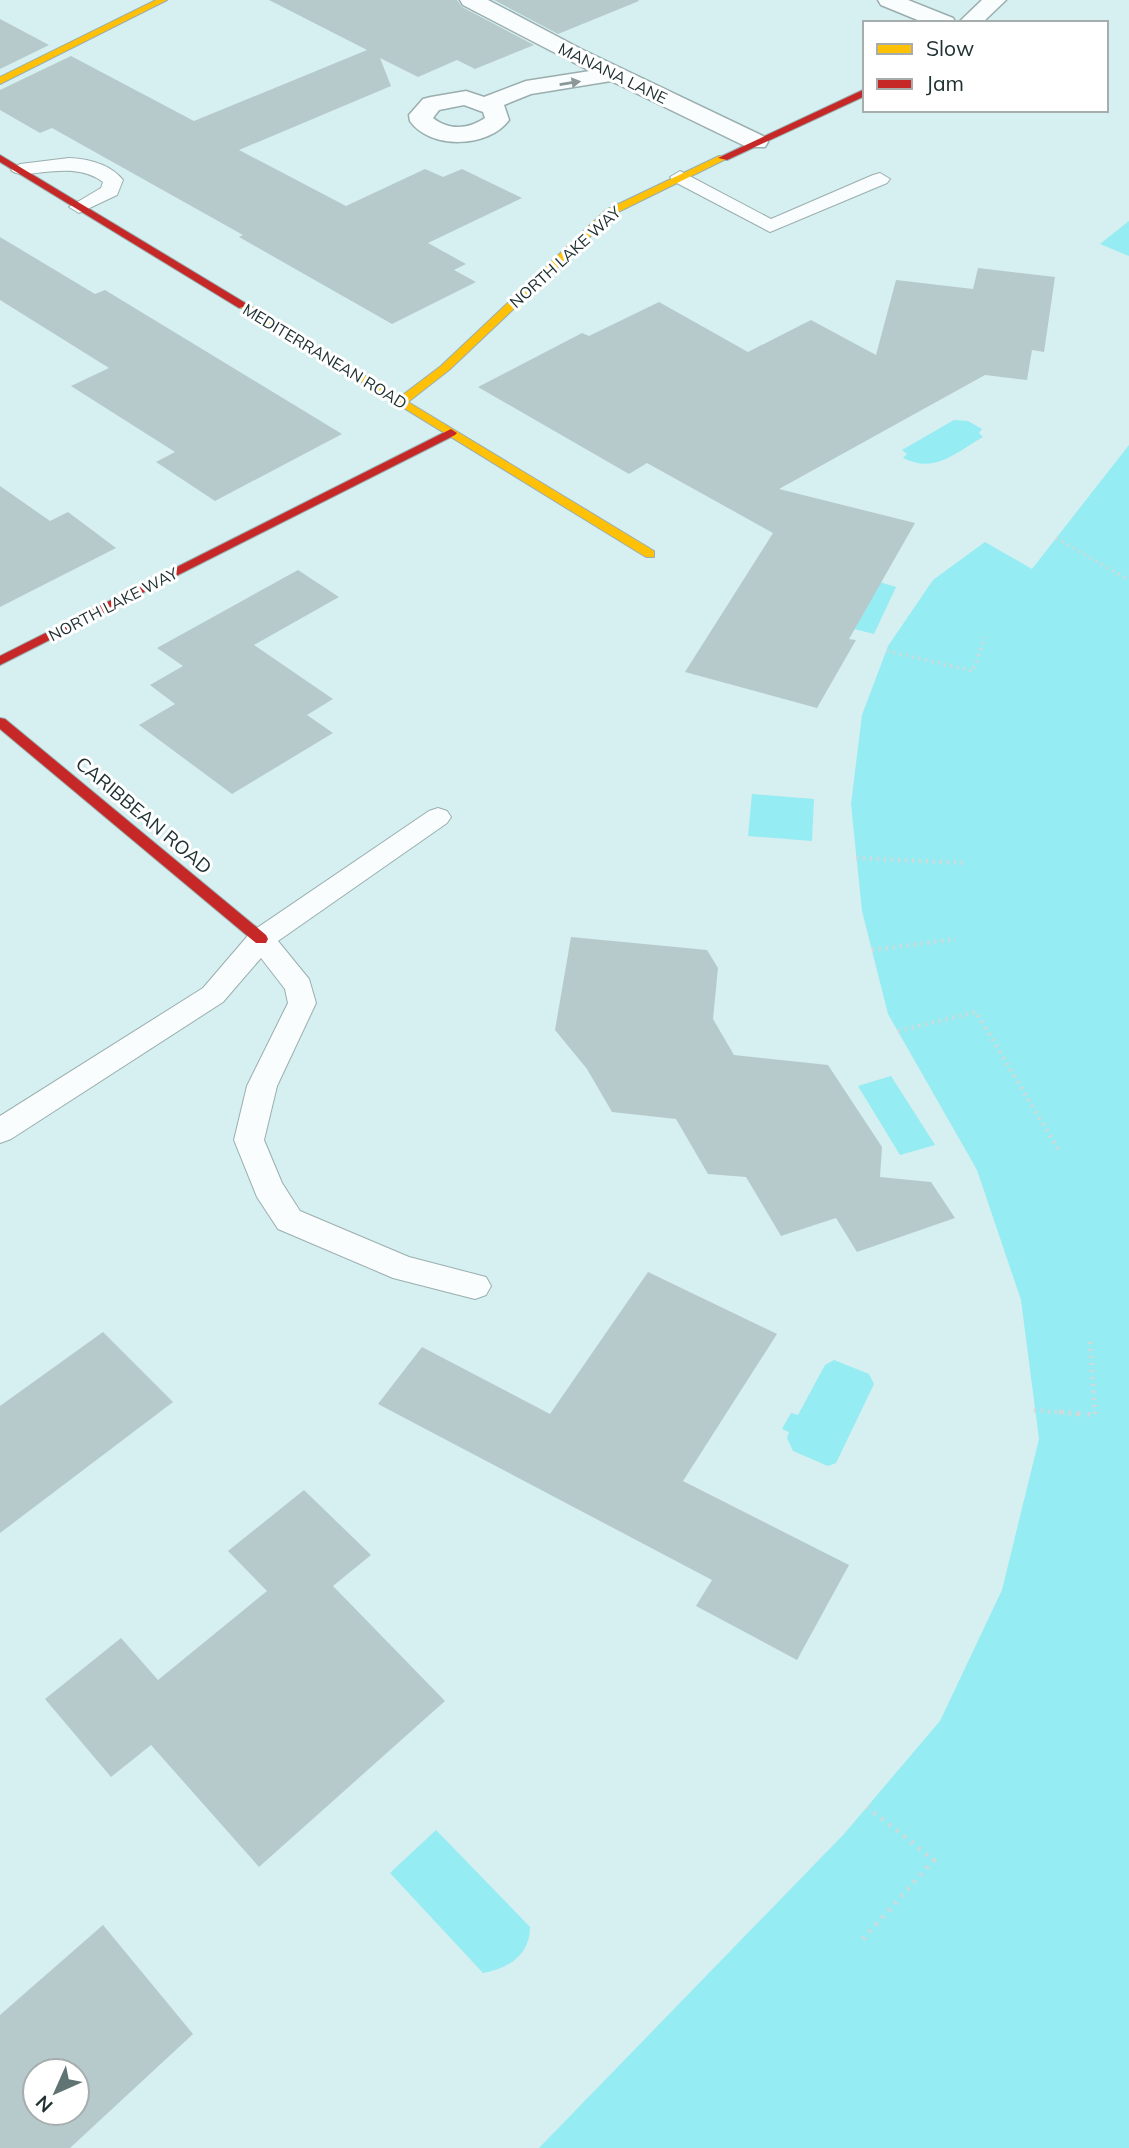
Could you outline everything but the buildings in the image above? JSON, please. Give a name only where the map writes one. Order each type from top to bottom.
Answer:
[{"type":"street","points":[[0,80],[163,0]]},
{"type":"street","name":"MANANA LANE","points":[[471,0],[573,54],[756,142]]},
{"type":"street","points":[[889,0],[940,21]]},
{"type":"street","points":[[971,21],[995,0]]},
{"type":"street","points":[[526,88],[538,75],[573,54]]},
{"type":"street","points":[[487,103],[526,88],[614,74]]},
{"type":"street","name":"NORTH LAKE WAY","points":[[400,402],[445,368],[610,212],[863,93]]},
{"type":"street","name":"MEDITERRANEAN ROAD","points":[[0,158],[650,554]]},
{"type":"street","name":"NORTH LAKE WAY","points":[[0,661],[451,433]]},
{"type":"street","name":"CARIBBEAN ROAD","points":[[0,722],[261,939]]},
{"type":"lane","points":[[20,170],[79,162],[101,169],[113,180],[110,191],[79,207]]},
{"type":"lane","points":[[680,177],[770,226],[880,179]]},
{"type":"lane","points":[[0,1131],[213,995],[261,939],[438,817]]},
{"type":"lane","points":[[261,939],[299,986],[302,1003],[262,1086],[249,1140],[268,1188],[289,1220],[404,1269],[475,1286]]},
{"type":"path","points":[[1056,538],[1129,580]]},
{"type":"path","points":[[887,651],[973,671],[985,637]]},
{"type":"path","points":[[856,858],[967,863]]},
{"type":"path","points":[[872,950],[956,939]]},
{"type":"path","points":[[898,1031],[976,1012],[1058,1149]]},
{"type":"path","points":[[1034,1410],[1095,1415],[1090,1342]]},
{"type":"path","points":[[863,1939],[934,1860],[867,1807]]},
{"type":"water","points":[[1129,221],[1129,256],[1100,244]]},
{"type":"water","points":[[954,420],[968,421],[982,429],[979,433],[983,437],[945,460],[935,463],[925,464],[903,458],[907,454],[902,450]]},
{"type":"water","points":[[1129,445],[1129,2148],[539,2148],[844,1834],[940,1721],[1002,1590],[1039,1439],[1021,1300],[977,1170],[888,1014],[862,911],[851,804],[862,715],[888,646],[933,580],[985,542],[1032,569]]},
{"type":"water","points":[[859,576],[896,587],[874,634],[835,624]]},
{"type":"water","points":[[752,794],[814,799],[812,841],[748,836]]},
{"type":"water","points":[[891,1076],[935,1145],[900,1155],[858,1086]]},
{"type":"water","points":[[834,1360],[869,1374],[874,1384],[836,1463],[828,1466],[793,1451],[787,1438],[789,1432],[782,1429],[791,1413],[798,1415],[825,1365]]},
{"type":"water","points":[[436,1830],[530,1927],[522,1953],[509,1964],[483,1973],[390,1873]]},
{"type":"traffic: slow","points":[[0,81],[163,0]]},
{"type":"traffic: slow","points":[[400,402],[445,368],[610,212],[723,158]]},
{"type":"traffic: slow","points":[[243,306],[650,554]]},
{"type":"traffic: jam","points":[[723,158],[863,93]]},
{"type":"traffic: jam","points":[[0,158],[243,306]]},
{"type":"traffic: jam","points":[[0,661],[451,433]]},
{"type":"traffic: jam","points":[[0,722],[261,939]]}]
